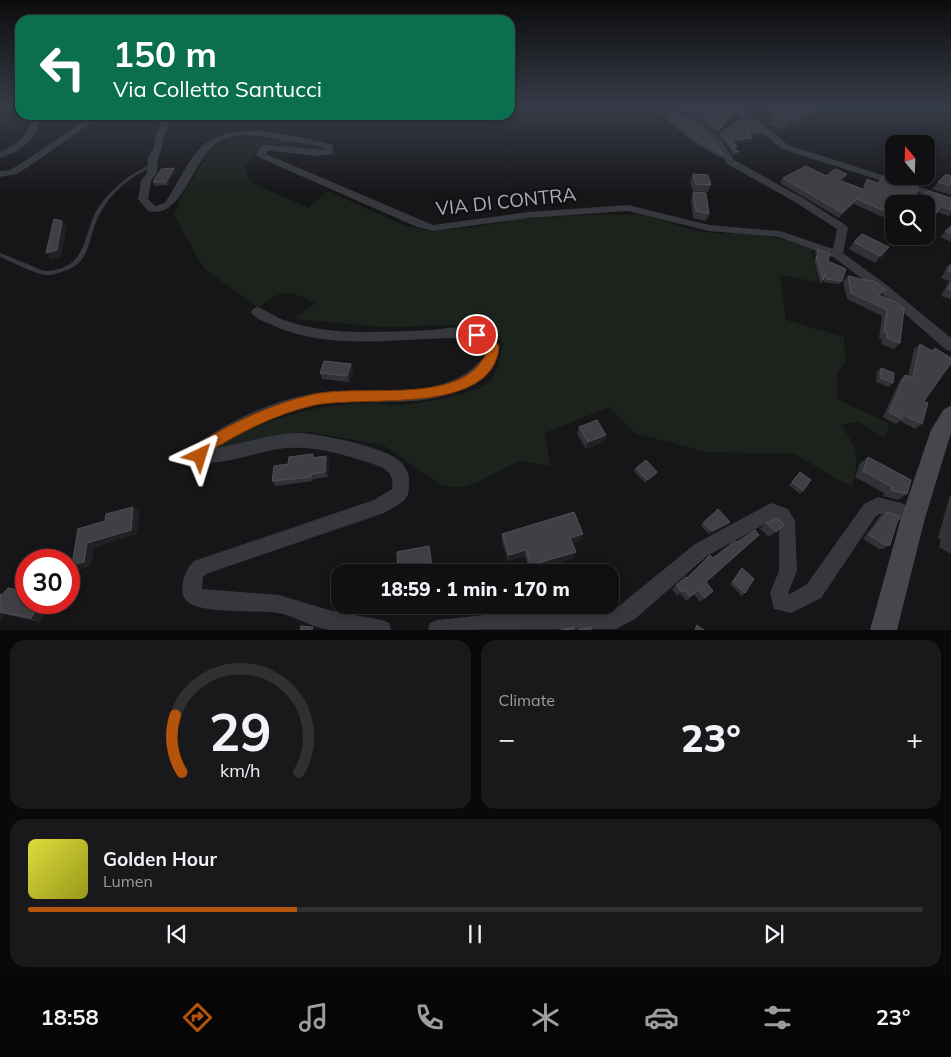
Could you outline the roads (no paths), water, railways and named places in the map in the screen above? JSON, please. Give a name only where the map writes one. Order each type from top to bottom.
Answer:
[{"type":"street","points":[[0,155],[24,142],[30,135]]},
{"type":"street","points":[[0,174],[13,172],[68,135]]},
{"type":"street","name":"VIA DI CONTRA","points":[[160,135],[152,173],[146,181],[143,199],[152,209],[162,209],[168,205],[204,150],[218,139],[233,135]]},
{"type":"street","name":"VIA DI CONTRA","points":[[273,135],[330,147],[330,152],[322,155],[264,148],[261,154],[421,225],[434,228],[528,215],[628,208],[709,228],[780,234],[837,254],[884,289],[951,346]]},
{"type":"street","points":[[711,135],[722,146],[725,156],[730,162],[799,200],[843,228],[837,254]]},
{"type":"street","points":[[769,135],[785,147],[951,200]]},
{"type":"street","points":[[257,312],[286,325],[321,334],[382,337],[458,333],[477,335],[488,340],[493,347],[492,356],[483,369],[469,381],[448,389],[398,396],[336,396],[310,400],[263,416],[232,430],[201,450],[200,456],[216,456],[274,442],[321,441],[384,460],[395,467],[402,478],[400,493],[378,507],[200,567],[194,573],[192,594],[198,598],[279,604],[332,621],[382,630]]},
{"type":"street","points":[[883,630],[913,518],[941,430],[951,415]]},
{"type":"street","points":[[437,630],[485,625],[616,619],[628,612],[701,550],[771,511],[782,515],[787,521],[788,571],[779,593],[781,602],[791,604],[814,591],[870,510],[878,505],[888,507],[913,518]]},
{"type":"lane","points":[[0,255],[46,273],[67,268],[76,263],[96,217],[106,200],[144,168],[152,166]]}]
